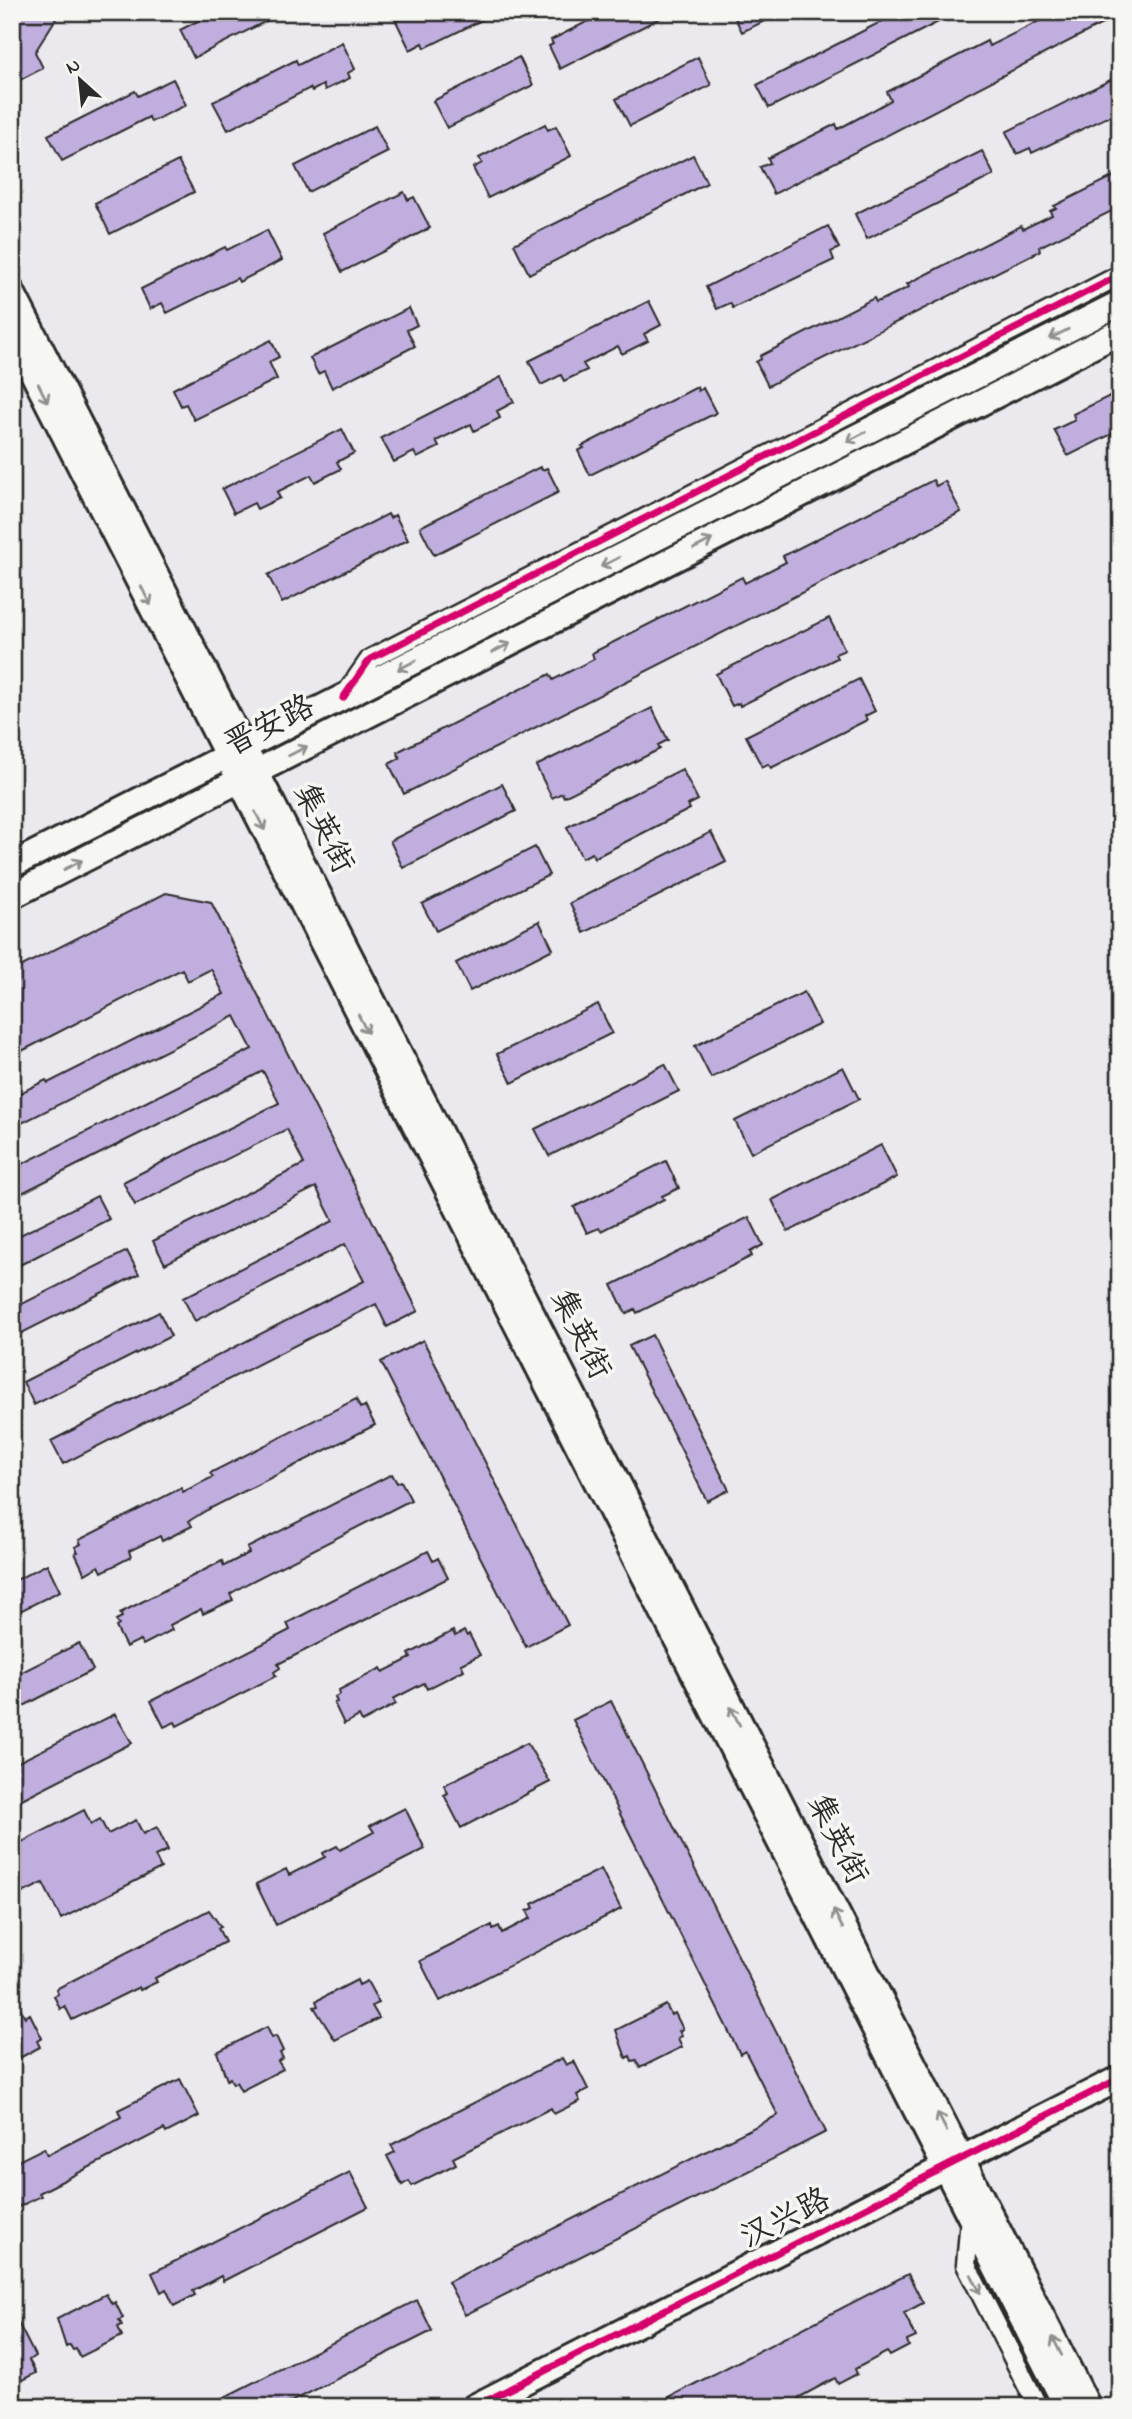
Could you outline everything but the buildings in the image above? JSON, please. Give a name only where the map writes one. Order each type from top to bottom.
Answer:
[{"type":"main road","name":"集英街","points":[[12,292],[248,776],[956,2169],[1088,2407]]},
{"type":"main road","name":"晋安路","points":[[12,865],[1120,303]]},
{"type":"main road","name":"集英街","points":[[12,332],[236,752]]},
{"type":"main road","name":"晋安路","points":[[12,896],[1120,332]]},
{"type":"main road","name":"汉兴路","points":[[505,2407],[956,2169],[1120,2078]]},
{"type":"main road","name":"汉兴路","points":[[474,2407],[956,2169],[1120,2094]]},
{"type":"main road","name":"集英街","points":[[956,2169],[971,2218],[1067,2407]]},
{"type":"street","points":[[343,698],[370,659],[1120,275]]},
{"type":"street","points":[[971,2218],[966,2265],[1038,2407]]},
{"type":"cycle path","points":[[343,698],[370,659],[1120,275]]},
{"type":"cycle path","points":[[474,2407],[1120,2078]]}]
